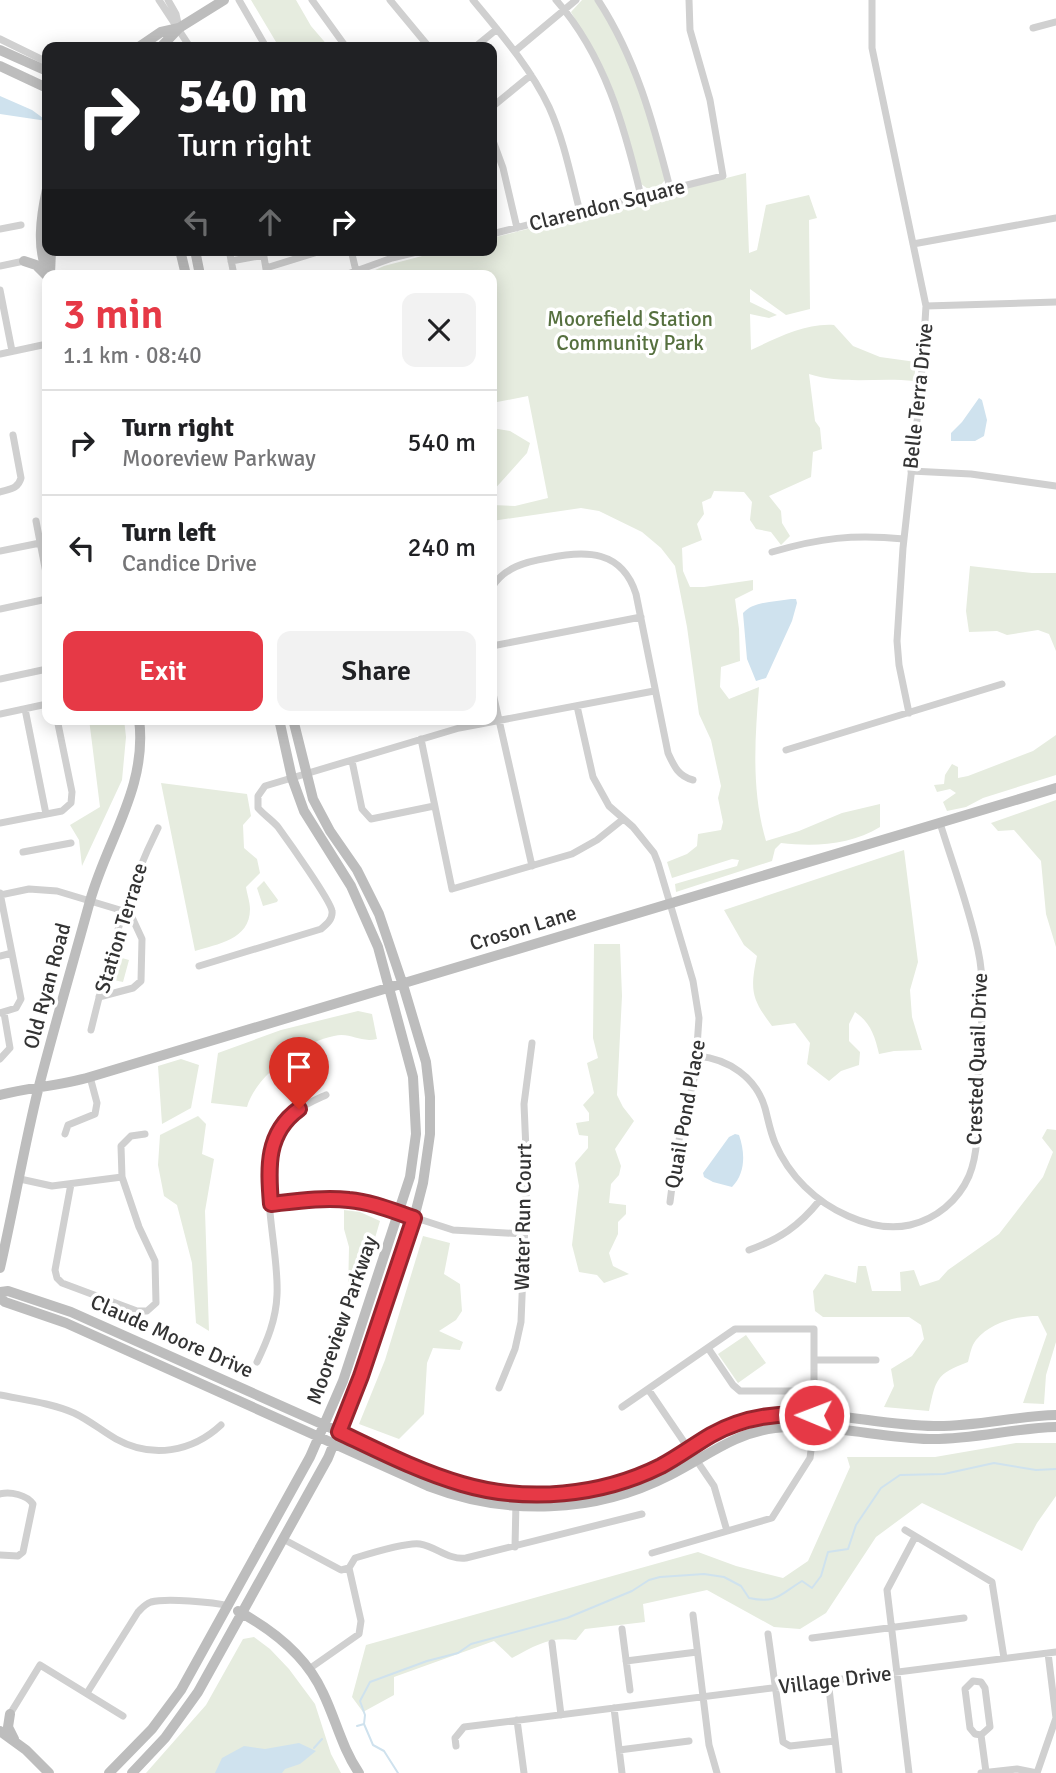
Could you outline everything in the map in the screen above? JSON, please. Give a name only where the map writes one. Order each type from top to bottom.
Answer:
[{"type":"street","points":[[159,0],[187,42]]},
{"type":"street","points":[[168,0],[176,14],[179,28]]},
{"type":"street","points":[[166,42],[179,28],[224,0]]},
{"type":"street","points":[[239,0],[264,42]]},
{"type":"street","points":[[312,0],[342,42]]},
{"type":"street","points":[[390,0],[425,42]]},
{"type":"street","points":[[473,0],[531,75],[557,127],[580,212]]},
{"type":"street","points":[[556,0],[597,60],[611,91],[623,124],[641,196]]},
{"type":"street","points":[[515,51],[576,0]]},
{"type":"street","points":[[598,0],[626,49],[642,87],[670,188]]},
{"type":"street","name":"Clarendon Square","points":[[497,233],[723,176],[710,100],[690,30],[689,0]]},
{"type":"street","name":"Belle Terra Drive","points":[[872,0],[872,48],[926,306],[897,642],[909,713]]},
{"type":"street","points":[[1033,28],[1056,22]]},
{"type":"street","points":[[146,42],[161,32],[179,28]]},
{"type":"street","points":[[481,42],[497,29]]},
{"type":"street","points":[[0,39],[42,60]]},
{"type":"street","points":[[0,50],[42,69]]},
{"type":"street","points":[[0,66],[42,86]]},
{"type":"street","points":[[497,103],[531,75]]},
{"type":"street","points":[[497,152],[517,228]]},
{"type":"street","points":[[913,244],[1056,218]]},
{"type":"street","points":[[0,229],[21,225]]},
{"type":"street","points":[[0,266],[24,261],[38,249],[42,241]]},
{"type":"street","points":[[230,256],[233,270]]},
{"type":"street","points":[[231,261],[249,256]]},
{"type":"street","points":[[270,270],[308,256]]},
{"type":"street","points":[[358,270],[387,256]]},
{"type":"street","points":[[24,261],[42,270]]},
{"type":"street","points":[[0,290],[12,351]]},
{"type":"street","points":[[926,306],[1056,302]]},
{"type":"street","points":[[0,354],[42,345]]},
{"type":"street","points":[[0,492],[19,485],[21,478],[13,435]]},
{"type":"street","points":[[911,471],[971,474],[1056,486]]},
{"type":"street","points":[[36,521],[42,553]]},
{"type":"street","points":[[772,552],[832,537],[904,539]]},
{"type":"street","points":[[0,551],[40,543]]},
{"type":"street","points":[[497,582],[508,570],[527,562],[572,553],[598,554],[627,574],[636,594],[668,753],[677,772],[693,780]]},
{"type":"street","points":[[0,609],[42,600]]},
{"type":"street","points":[[497,645],[641,617]]},
{"type":"street","points":[[0,678],[42,670]]},
{"type":"street","points":[[786,750],[1002,684]]},
{"type":"street","points":[[498,721],[654,691]]},
{"type":"street","points":[[0,714],[42,705]]},
{"type":"street","name":"Quail Pond Place","points":[[577,706],[593,777],[609,806],[633,827],[654,853],[697,1000],[698,1056],[677,1148],[670,1202]]},
{"type":"street","points":[[25,709],[46,814]]},
{"type":"street","points":[[497,716],[532,866]]},
{"type":"street","points":[[0,823],[67,808],[73,798],[58,725]]},
{"type":"street","name":"Old Ryan Road","points":[[0,1268],[39,1088],[90,899],[127,808],[135,781],[141,749],[139,725]]},
{"type":"street","name":"Mooreview Parkway","points":[[109,1773],[164,1715],[181,1690],[320,1437],[343,1381],[410,1177],[416,1116],[409,1058],[378,947],[364,910],[304,811],[292,778],[280,725]]},
{"type":"street","name":"Mooreview Parkway","points":[[132,1773],[165,1738],[188,1707],[284,1539],[334,1444],[361,1376],[414,1218],[423,1183],[430,1134],[426,1062],[403,985],[373,901],[357,870],[319,812],[305,774],[294,725]]},
{"type":"street","points":[[199,966],[321,929],[331,919],[332,911],[323,894],[276,825],[258,808],[258,796],[265,786],[476,725]]},
{"type":"street","points":[[421,739],[452,889],[584,848],[622,820]]},
{"type":"street","points":[[352,761],[362,809],[371,819],[434,806]]},
{"type":"street","name":"Croson Lane","points":[[0,1096],[63,1085],[1056,788]]},
{"type":"street","name":"Crested Quail Drive","points":[[698,1056],[720,1060],[747,1077],[761,1097],[770,1129],[782,1156],[798,1180],[820,1200],[843,1214],[868,1224],[885,1227],[908,1226],[931,1218],[947,1206],[962,1189],[972,1169],[976,1147],[981,967],[975,936],[940,823]]},
{"type":"street","name":"Station Terrace","points":[[92,1030],[122,909],[139,865],[158,828]]},
{"type":"street","points":[[23,852],[71,843]]},
{"type":"street","points":[[0,1059],[10,1048],[2,1013],[16,1008],[21,999],[0,894],[39,889],[66,892],[122,909],[133,918],[142,939],[141,981],[133,988],[99,997]]},
{"type":"street","points":[[0,956],[12,953]]},
{"type":"street","name":"Water Run Court","points":[[499,1388],[519,1335],[527,1174],[524,1104],[532,1043]]},
{"type":"street","points":[[65,1133],[68,1125],[95,1114],[97,1103],[90,1077]]},
{"type":"street","points":[[257,1362],[272,1328],[276,1306],[269,1156],[277,1132],[294,1112],[326,1095]]},
{"type":"street","points":[[71,1184],[55,1269],[57,1278],[62,1283],[142,1312],[152,1308],[157,1297],[155,1261],[139,1227],[122,1177],[121,1146],[131,1136],[145,1134]]},
{"type":"street","points":[[20,1179],[52,1186],[122,1177]]},
{"type":"street","points":[[271,1204],[323,1199],[349,1200],[453,1230],[524,1234]]},
{"type":"street","points":[[749,1250],[788,1233],[820,1200]]},
{"type":"street","name":"Claude Moore Drive","points":[[1056,1415],[934,1426],[780,1414],[751,1419],[717,1432],[646,1472],[609,1485],[559,1493],[517,1494],[446,1479],[71,1312],[8,1291],[0,1295],[5,1302],[66,1323],[443,1492],[516,1506],[562,1506],[614,1497],[667,1477],[724,1443],[746,1434],[777,1427],[933,1439],[1056,1427]]},
{"type":"street","points":[[622,1407],[735,1329],[814,1329],[814,1415]]},
{"type":"street","points":[[708,1348],[740,1391],[814,1391]]},
{"type":"street","points":[[814,1360],[876,1360]]},
{"type":"street","points":[[648,1390],[718,1495],[727,1531]]},
{"type":"street","points":[[0,1395],[71,1412],[128,1445],[151,1451],[168,1451],[190,1445],[211,1434],[221,1424]]},
{"type":"street","points":[[652,1553],[772,1518],[810,1458],[814,1428]]},
{"type":"street","points":[[0,1494],[26,1497],[33,1504],[23,1552],[18,1556],[0,1555]]},
{"type":"street","points":[[515,1547],[517,1494]]},
{"type":"street","points":[[309,1669],[359,1634],[361,1621],[349,1568],[355,1558],[416,1544],[458,1559],[642,1514]]},
{"type":"street","points":[[905,1530],[992,1582],[1004,1658]]},
{"type":"street","points":[[909,1773],[888,1586],[915,1536]]},
{"type":"street","points":[[284,1539],[341,1570],[349,1568]]},
{"type":"street","points":[[86,1693],[138,1612],[147,1604],[158,1601],[205,1602],[229,1606],[283,1640],[309,1669],[324,1694],[347,1754],[359,1773]]},
{"type":"street","points":[[693,1615],[709,1745],[717,1773]]},
{"type":"street","points":[[812,1637],[964,1618]]},
{"type":"street","points":[[622,1629],[630,1690]]},
{"type":"street","points":[[768,1634],[783,1742],[790,1746],[835,1741]]},
{"type":"street","points":[[552,1643],[561,1714]]},
{"type":"street","points":[[626,1661],[697,1652]]},
{"type":"street","points":[[981,1735],[984,1773],[1017,1769],[1037,1773],[1056,1718],[1052,1652]]},
{"type":"street","name":"Village Drive","points":[[456,1746],[455,1738],[464,1727],[1052,1652]]},
{"type":"street","points":[[18,1744],[9,1731],[5,1716],[40,1664],[123,1716]]},
{"type":"street","points":[[828,1681],[839,1773]]},
{"type":"street","points":[[974,1681],[981,1682],[985,1688],[990,1727],[981,1735],[975,1734],[970,1728],[965,1689],[974,1681]]},
{"type":"street","points":[[614,1708],[622,1773]]},
{"type":"street","points":[[517,1720],[524,1773]]},
{"type":"street","points":[[0,1731],[49,1773]]},
{"type":"street","points":[[619,1750],[689,1741]]},
{"type":"green space","points":[[251,0],[296,0],[311,26],[325,42],[276,42]]},
{"type":"green space","points":[[582,0],[595,0],[618,39],[641,91],[665,180],[659,187],[648,189],[641,184],[615,95],[602,65],[571,12]]},
{"type":"green space","name":"Moorefield Station Community Park","points":[[746,173],[749,253],[757,250],[766,205],[809,195],[817,218],[809,220],[810,309],[786,315],[750,289],[750,302],[777,315],[769,318],[750,314],[751,350],[802,329],[834,325],[853,346],[880,357],[916,362],[914,381],[848,380],[809,374],[815,421],[820,428],[822,449],[813,452],[811,477],[769,496],[781,511],[782,523],[790,536],[781,545],[771,532],[756,529],[750,520],[752,502],[744,492],[714,491],[711,498],[702,502],[704,514],[697,524],[702,540],[682,548],[683,571],[690,587],[753,580],[753,590],[735,599],[740,661],[721,667],[720,687],[729,699],[759,687],[756,784],[766,841],[842,813],[880,804],[880,827],[845,841],[807,845],[781,843],[775,849],[772,861],[676,892],[675,884],[737,866],[739,860],[732,859],[672,878],[667,862],[687,854],[697,846],[698,834],[721,830],[723,822],[718,798],[721,786],[711,740],[699,714],[675,566],[661,548],[642,532],[599,511],[581,508],[497,520],[497,505],[515,506],[548,498],[528,396],[497,402],[497,270],[375,270],[422,256],[497,256],[497,237]]},
{"type":"green space","points":[[497,429],[510,431],[530,443],[527,453],[497,486]]},
{"type":"green space","points":[[970,566],[1056,573],[1056,651],[1049,634],[1038,630],[1007,635],[997,631],[969,632],[966,611]]},
{"type":"green space","points":[[90,725],[125,725],[122,780],[82,866],[79,840],[70,825],[100,807]]},
{"type":"green space","points":[[1056,735],[1056,775],[983,798],[966,807],[947,811],[943,802],[956,793],[950,789],[937,792],[934,785],[944,784],[945,775],[952,764],[958,767],[958,778],[968,776],[1033,751]]},
{"type":"green space","points":[[161,783],[247,794],[251,816],[243,825],[244,848],[257,859],[260,873],[246,887],[250,906],[249,919],[244,928],[231,939],[195,951]]},
{"type":"green space","points":[[1056,800],[1056,947],[1046,914],[1041,861],[1014,830],[998,831],[991,823]]},
{"type":"green space","points":[[904,850],[918,962],[910,990],[912,1017],[922,1050],[879,1054],[871,1030],[865,1020],[855,1012],[849,1024],[849,1041],[860,1052],[859,1065],[841,1071],[829,1081],[807,1064],[810,1043],[795,1023],[772,1026],[760,1008],[753,986],[757,956],[744,945],[724,910]]},
{"type":"green space","points":[[264,881],[278,900],[263,906],[257,888]]},
{"type":"green space","points":[[594,944],[620,944],[622,996],[617,1095],[634,1121],[615,1149],[621,1166],[619,1175],[611,1184],[609,1203],[626,1205],[626,1214],[618,1222],[618,1234],[609,1253],[613,1266],[629,1274],[604,1283],[597,1275],[579,1272],[572,1245],[579,1186],[575,1163],[588,1148],[588,1136],[579,1135],[576,1123],[589,1121],[589,1113],[583,1105],[594,1093],[587,1063],[598,1058],[593,1038]]},
{"type":"green space","points":[[115,956],[129,960],[123,982],[109,979]]},
{"type":"green space","points":[[358,1011],[372,1014],[377,1039],[365,1040],[340,1035],[321,1039],[295,1053],[270,1072],[252,1095],[247,1107],[211,1103],[218,1053],[281,1030]]},
{"type":"green space","points":[[181,1059],[199,1065],[191,1108],[162,1124],[158,1066]]},
{"type":"green space","points":[[198,1116],[206,1124],[202,1154],[214,1159],[205,1211],[209,1331],[196,1323],[192,1263],[177,1205],[164,1196],[158,1165],[160,1135]]},
{"type":"green space","points":[[1047,1129],[1056,1130],[1056,1342],[1046,1375],[1044,1404],[1023,1403],[1047,1334],[1038,1316],[1004,1321],[982,1334],[973,1345],[968,1362],[949,1370],[939,1379],[929,1411],[884,1407],[894,1386],[891,1369],[912,1356],[924,1339],[921,1325],[909,1317],[823,1317],[815,1311],[813,1291],[825,1274],[856,1283],[858,1266],[866,1266],[872,1291],[901,1291],[900,1272],[914,1270],[920,1286],[939,1280],[948,1270],[999,1234],[1043,1177],[1053,1152],[1042,1138]]},
{"type":"green space","points":[[344,1210],[360,1212],[380,1221],[358,1296],[348,1295],[349,1247],[344,1229]]},
{"type":"green space","points":[[423,1236],[450,1243],[444,1274],[460,1284],[462,1311],[456,1320],[439,1331],[463,1342],[460,1350],[433,1348],[427,1363],[424,1414],[399,1439],[359,1424],[385,1360]]},
{"type":"green space","points":[[746,1335],[766,1363],[738,1383],[718,1354]]},
{"type":"green space","points":[[1016,1443],[1056,1443],[1056,1496],[1022,1551],[922,1503],[876,1537],[826,1613],[800,1629],[774,1627],[707,1590],[643,1604],[645,1622],[585,1629],[576,1640],[550,1641],[512,1658],[494,1641],[394,1677],[394,1695],[363,1712],[352,1697],[366,1645],[698,1552],[736,1566],[783,1578],[808,1561],[850,1467],[847,1457],[935,1457]]},
{"type":"green space","points":[[254,1637],[289,1669],[315,1704],[331,1754],[341,1773],[146,1773],[206,1705],[243,1639]]},
{"type":"water","points":[[0,96],[32,110],[42,120],[0,114]]},
{"type":"water","points":[[979,398],[982,400],[987,420],[984,436],[975,441],[951,441],[951,433]]},
{"type":"water","points":[[796,599],[797,603],[792,621],[766,678],[756,681],[747,659],[743,613],[759,604]]},
{"type":"water","points":[[739,1135],[741,1142],[743,1162],[740,1175],[732,1187],[713,1182],[704,1177],[703,1173],[729,1137]]},
{"type":"water","points":[[299,1743],[316,1751],[300,1764],[285,1769],[282,1773],[215,1773],[222,1758],[244,1746],[265,1749]]},
{"type":"waterway","points":[[364,1724],[365,1715],[360,1701],[370,1682],[427,1661],[458,1653],[471,1644],[567,1618],[632,1591],[649,1580],[704,1574],[724,1577],[741,1586],[749,1598],[758,1600],[777,1597],[802,1581],[812,1588],[821,1576],[828,1552],[848,1549],[856,1525],[881,1488],[900,1475],[944,1474],[994,1463],[1036,1470],[1056,1469]]},
{"type":"waterway","points":[[357,1726],[364,1724],[373,1745],[384,1751],[398,1773]]},
{"type":"waterway","points":[[314,1748],[322,1739]]},
{"type":"route","points":[[299,1109],[282,1125],[271,1148],[268,1169],[271,1204],[323,1199],[349,1200],[373,1204],[414,1218],[361,1376],[339,1432],[418,1468],[465,1485],[497,1492],[544,1494],[577,1492],[628,1479],[661,1465],[717,1432],[751,1419],[780,1414],[814,1415]]}]
